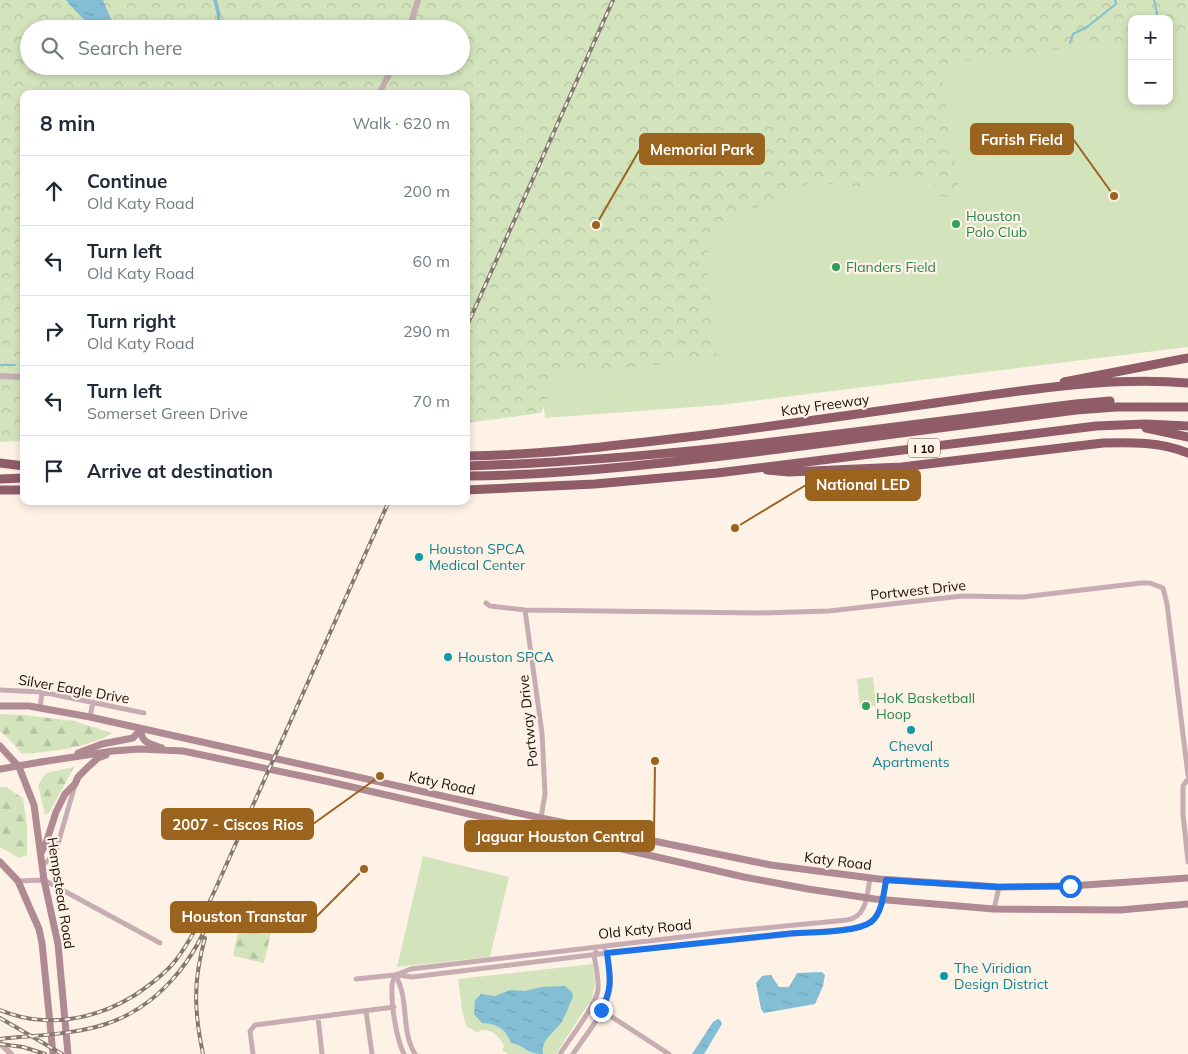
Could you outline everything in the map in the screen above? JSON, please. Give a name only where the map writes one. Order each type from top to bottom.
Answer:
[{"type":"highway","points":[[955,400],[1035,388],[1188,358]]},
{"type":"highway","name":"Katy Freeway","points":[[470,456],[595,448],[1104,382],[1188,383]]},
{"type":"highway","points":[[470,466],[534,464],[665,455],[1076,404],[1116,401],[1188,402]]},
{"type":"highway","points":[[470,476],[537,475],[645,465],[1076,410],[1116,407],[1188,407]]},
{"type":"highway","points":[[1096,426],[1188,420]]},
{"type":"highway","name":"I 10","points":[[470,490],[595,484],[752,468],[1096,426],[1146,424],[1188,426]]},
{"type":"highway","points":[[1096,426],[1144,428],[1188,437]]},
{"type":"highway","points":[[752,468],[789,472],[902,467],[1069,447],[1135,442],[1177,449],[1188,453]]},
{"type":"highway","points":[[0,462],[20,460]]},
{"type":"highway","points":[[0,462],[20,465]]},
{"type":"highway","points":[[0,478],[20,478]]},
{"type":"highway","points":[[0,490],[20,490]]},
{"type":"main road","name":"Katy Road","points":[[0,706],[40,708],[90,717],[541,818],[772,865],[883,880]]},
{"type":"main road","points":[[141,729],[141,737],[145,742],[167,750]]},
{"type":"main road","points":[[69,757],[96,746],[133,738],[141,729]]},
{"type":"main road","name":"Hempstead Road","points":[[0,746],[19,767],[34,805],[44,880],[58,944],[68,1054]]},
{"type":"main road","name":"Katy Road","points":[[0,769],[113,751],[139,749],[182,750],[744,877],[878,899]]},
{"type":"main road","points":[[41,853],[58,807],[65,794],[76,784],[78,777],[92,763],[113,751]]},
{"type":"main road","points":[[425,805],[426,792]]},
{"type":"main road","points":[[514,824],[516,812]]},
{"type":"main road","name":"Hempstead Road","points":[[0,862],[18,881],[39,928],[53,1054]]},
{"type":"main road","points":[[883,880],[999,887],[1070,886],[1188,878]]},
{"type":"main road","points":[[878,899],[994,908],[1120,910],[1188,904]]},
{"type":"street","points":[[411,20],[418,0]]},
{"type":"street","points":[[381,90],[388,75]]},
{"type":"street","points":[[0,376],[20,377]]},
{"type":"street","name":"Portwest Drive","points":[[486,603],[490,606],[525,610],[754,613],[829,611],[962,596],[1023,597],[1141,583],[1157,585],[1163,588],[1167,604],[1188,775]]},
{"type":"street","name":"Portway Drive","points":[[525,610],[542,732],[545,785],[539,830]]},
{"type":"street","name":"Silver Eagle Drive","points":[[0,690],[42,692],[144,713]]},
{"type":"street","points":[[40,708],[42,692]]},
{"type":"street","points":[[90,717],[93,702]]},
{"type":"street","points":[[1188,779],[1183,786],[1183,814],[1188,862]]},
{"type":"street","points":[[43,866],[55,854],[76,784]]},
{"type":"street","name":"Old Katy Road","points":[[396,975],[411,970],[495,959],[854,919],[860,914],[870,878]]},
{"type":"street","points":[[18,881],[44,880],[160,942]]},
{"type":"street","name":"Old Katy Road","points":[[356,979],[396,975],[412,976],[725,940],[844,930],[866,925],[874,920],[883,880]]},
{"type":"street","points":[[994,908],[999,887]]},
{"type":"street","points":[[724,932],[725,940]]},
{"type":"street","points":[[560,1054],[597,993],[598,986],[594,954],[600,947],[607,953],[610,986],[608,998],[573,1054]]},
{"type":"street","points":[[495,959],[496,966]]},
{"type":"street","points":[[396,975],[392,985],[394,1008],[398,1039],[404,1054]]},
{"type":"street","points":[[396,975],[401,984],[408,1041],[415,1054]]},
{"type":"street","points":[[592,1004],[669,1054]]},
{"type":"street","points":[[253,1054],[250,1031],[255,1025],[394,1008]]},
{"type":"street","points":[[366,1011],[372,1054]]},
{"type":"street","points":[[395,1015],[404,1014]]},
{"type":"street","points":[[318,1017],[322,1054]]},
{"type":"street","points":[[0,1043],[11,1054]]},
{"type":"green space","points":[[0,0],[1188,0],[1188,33],[1173,35],[1173,15],[1128,15],[1128,40],[940,64],[960,197],[938,197],[931,174],[859,187],[810,182],[783,199],[740,213],[712,237],[707,258],[717,360],[558,373],[541,413],[470,422],[470,90],[20,90],[20,441],[0,442]]},
{"type":"green space","name":"Houston Polo Club","points":[[1188,27],[1188,347],[720,405],[545,418],[540,372],[928,62],[1128,36],[1128,105],[1173,105],[1173,29]]},
{"type":"green space","points":[[873,677],[876,706],[860,708],[857,679]]},
{"type":"green space","points":[[0,714],[74,721],[112,733],[81,746],[22,754],[0,731]]},
{"type":"green space","points":[[74,767],[49,813],[45,815],[38,785],[46,773]]},
{"type":"green space","points":[[0,787],[6,787],[23,798],[27,826],[27,855],[19,858],[0,847]]},
{"type":"green space","points":[[423,856],[509,877],[490,957],[397,967]]},
{"type":"green space","points":[[246,901],[277,907],[264,963],[234,956],[233,954]]},
{"type":"green space","points":[[593,964],[595,983],[592,998],[556,1054],[508,1054],[502,1050],[504,1046],[495,1034],[485,1030],[481,1030],[478,1033],[466,1026],[458,979]]},
{"type":"water","points":[[66,0],[103,0],[112,20],[86,20]]},
{"type":"water","points":[[213,0],[217,0],[220,20],[217,20]]},
{"type":"water","points":[[822,972],[825,975],[823,986],[815,1004],[764,1013],[761,1009],[756,983],[762,976],[771,975],[779,987],[789,987],[797,973]]},
{"type":"water","points":[[565,986],[572,992],[573,997],[561,1023],[546,1040],[543,1054],[532,1053],[511,1043],[500,1028],[492,1024],[482,1023],[474,1014],[475,1000],[481,994],[495,996],[510,990],[525,991],[541,987]]},
{"type":"water","points":[[718,1019],[722,1024],[704,1054],[692,1054],[713,1022]]},
{"type":"waterway","points":[[1070,43],[1073,34],[1087,27],[1116,4],[1115,0]]},
{"type":"waterway","points":[[1154,0],[1157,15]]},
{"type":"waterway","points":[[0,365],[15,365]]},
{"type":"railway","points":[[470,319],[613,0]]},
{"type":"railway","points":[[0,1010],[34,1019],[52,1020],[87,1016],[120,1004],[135,995],[157,979],[176,960],[211,899],[387,505]]},
{"type":"railway","points":[[0,1039],[67,1033],[93,1028],[125,1016],[143,1005],[159,993],[186,962],[197,945],[214,907]]},
{"type":"railway","points":[[203,1054],[196,996],[198,968],[205,938]]},
{"type":"railway","points":[[0,1018],[62,1054]]},
{"type":"railway","points":[[0,1044],[23,1047],[45,1054]]},
{"type":"place","name":"Farish Field","points":[[1114,196]]},
{"type":"place","name":"Houston Polo Club","points":[[956,224]]},
{"type":"place","name":"Memorial Park","points":[[596,225]]},
{"type":"place","name":"Flanders Field","points":[[836,267]]},
{"type":"place","name":"National LED","points":[[735,528]]},
{"type":"place","name":"Houston SPCA Medical Center","points":[[419,557]]},
{"type":"place","name":"Houston SPCA","points":[[448,657]]},
{"type":"place","name":"HoK Basketball Hoop","points":[[866,706]]},
{"type":"place","name":"Cheval Apartments","points":[[911,730]]},
{"type":"place","name":"Jaguar Houston Central","points":[[655,761]]},
{"type":"place","name":"2007 - Ciscos Rios","points":[[380,776]]},
{"type":"place","name":"Houston Transtar","points":[[364,869]]},
{"type":"place","name":"The Viridian Design District","points":[[944,976]]},
{"type":"route","points":[[601,1010],[608,998],[610,986],[607,953],[856,928],[874,920],[882,900],[886,880],[999,887],[1070,886]]}]
